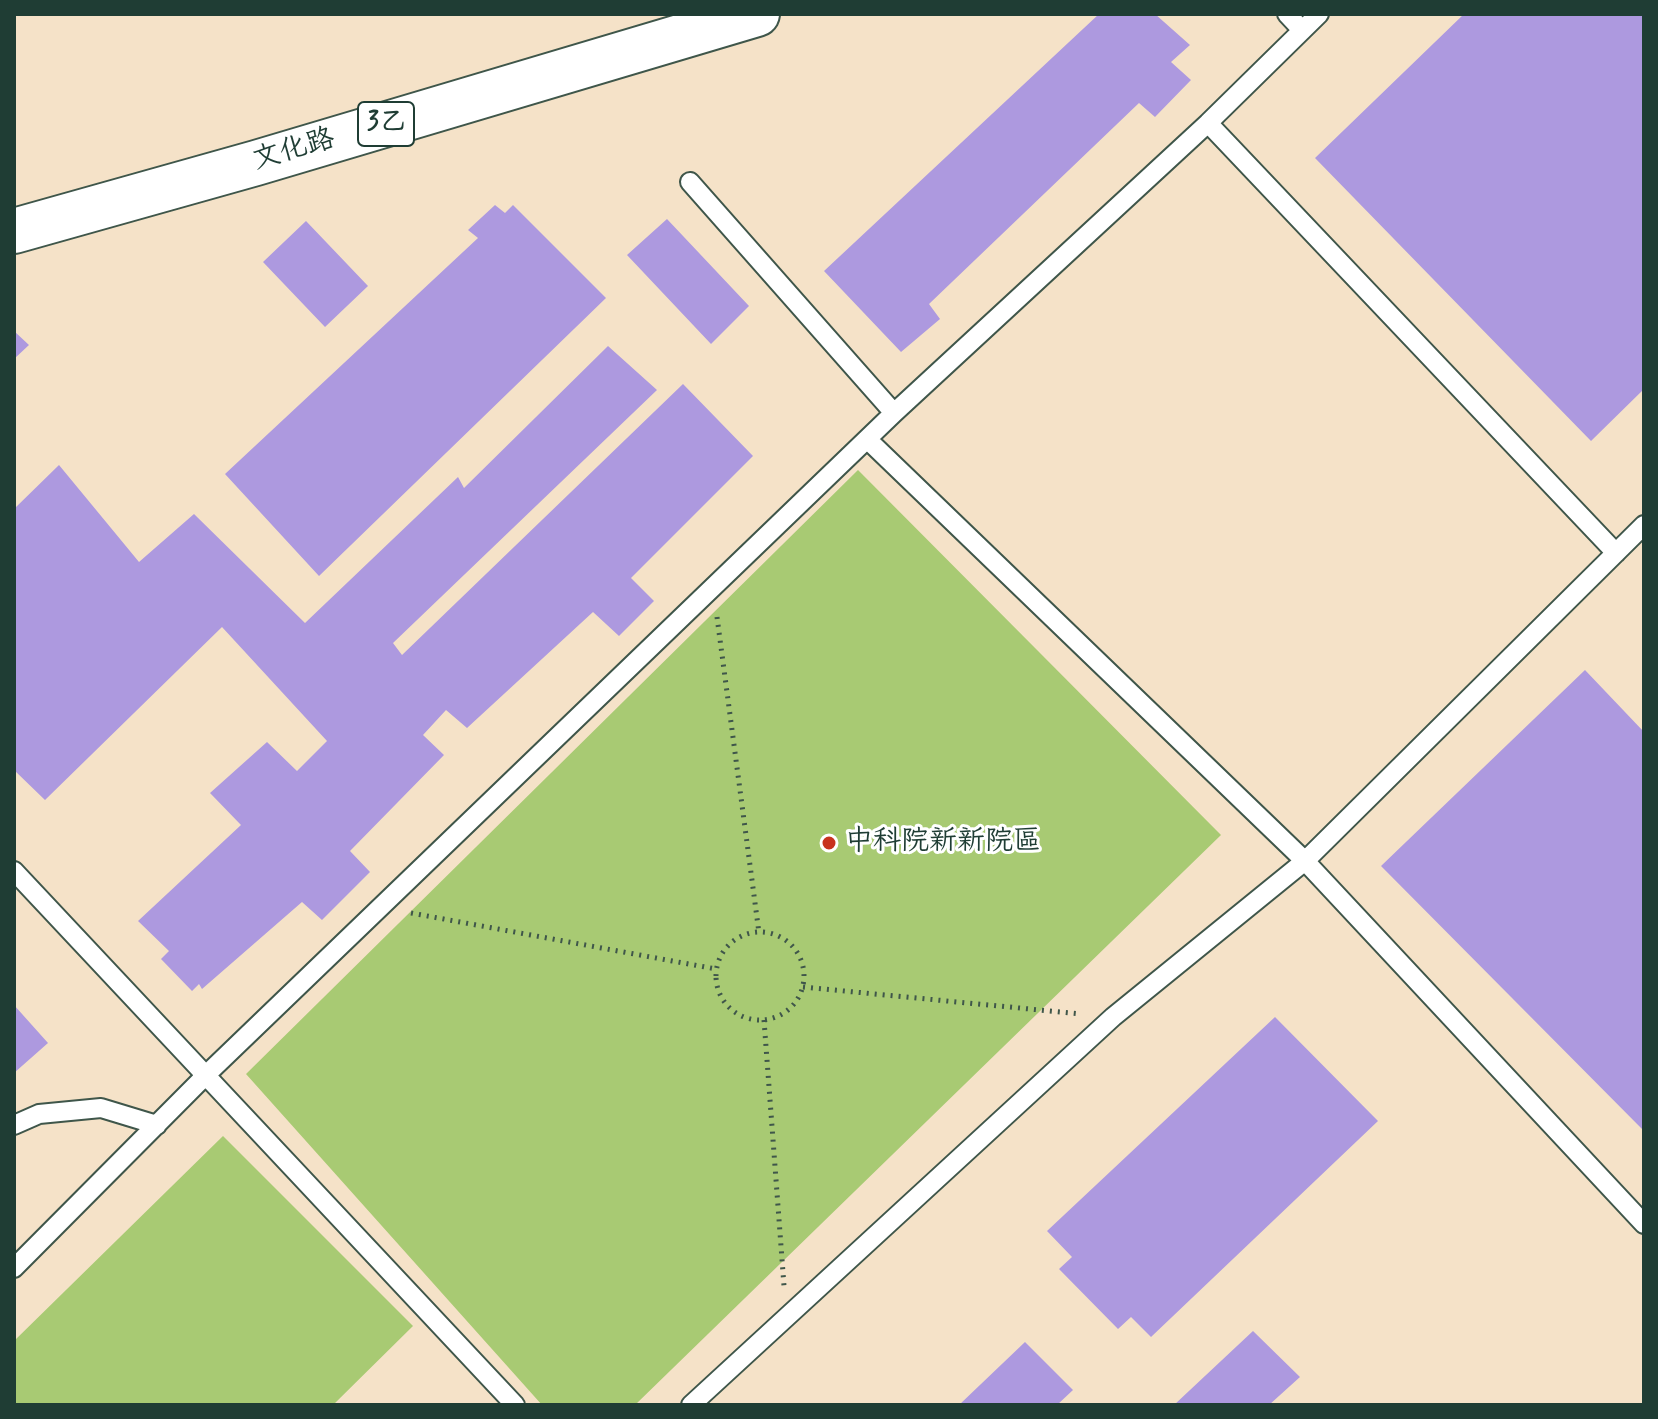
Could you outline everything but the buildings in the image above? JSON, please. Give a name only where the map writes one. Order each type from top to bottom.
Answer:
[{"type":"main road","name":"文化路","points":[[14,231],[757,14]]},
{"type":"lane","points":[[1287,14],[1302,30]]},
{"type":"lane","points":[[14,1268],[207,1074],[894,413],[1208,123],[1319,14]]},
{"type":"lane","points":[[1208,123],[1616,553]]},
{"type":"lane","points":[[690,182],[894,413]]},
{"type":"lane","points":[[868,440],[1305,861],[1644,1224]]},
{"type":"lane","points":[[691,1405],[1113,1017],[1305,861],[1644,525]]},
{"type":"lane","points":[[14,871],[515,1405]]},
{"type":"lane","points":[[14,1125],[39,1114],[101,1108],[157,1125]]},
{"type":"path","points":[[713,588],[759,933]]},
{"type":"path","points":[[380,907],[716,969]]},
{"type":"path","points":[[772,934],[794,949],[801,960],[803,987],[798,999],[775,1018],[745,1018],[732,1010],[722,998],[716,984],[716,969],[731,944],[744,935],[772,934]]},
{"type":"path","points":[[803,987],[1113,1017]]},
{"type":"path","points":[[764,1020],[786,1317]]},
{"type":"green space","points":[[858,470],[1221,835],[635,1405],[542,1405],[246,1074]]},
{"type":"green space","points":[[223,1136],[413,1326],[333,1405],[14,1405],[14,1341]]},
{"type":"place","name":"中科院新新院區","points":[[829,843]]}]
